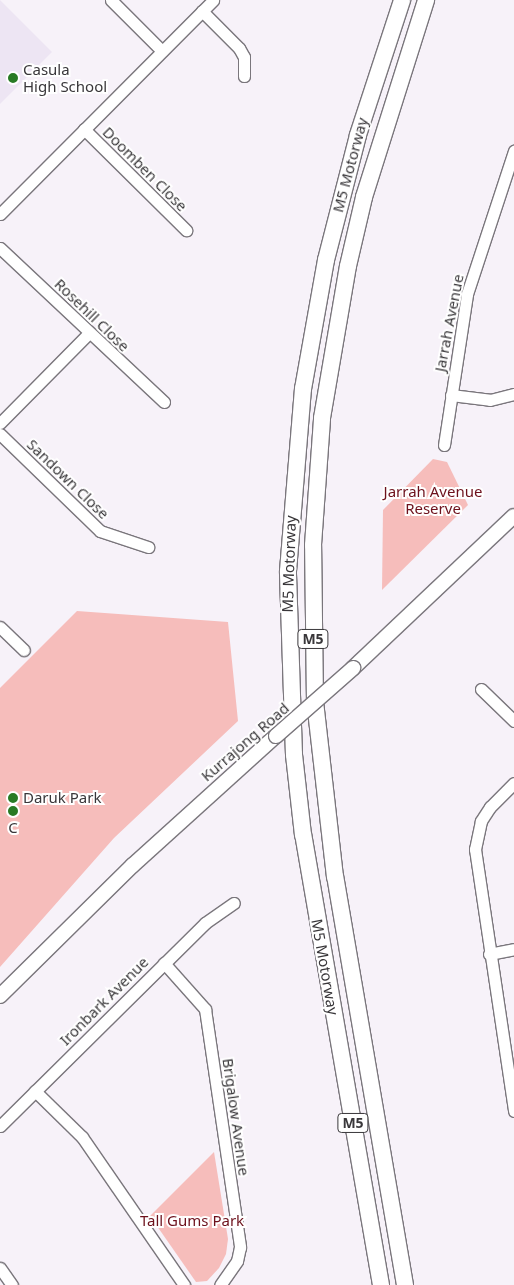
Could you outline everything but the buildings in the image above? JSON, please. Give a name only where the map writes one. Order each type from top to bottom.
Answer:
[{"type":"highway","name":"M5 Motorway","points":[[381,1285],[303,835],[292,737],[288,571],[299,418],[324,268],[358,135],[402,0]]},
{"type":"highway","name":"M5 Motorway","points":[[405,1285],[335,877],[315,702],[313,545],[322,418],[348,266],[367,188],[426,0]]},
{"type":"main road","name":"Kurrajong Road","points":[[0,996],[133,865],[353,668],[514,516]]},
{"type":"street","points":[[111,0],[162,51]]},
{"type":"street","points":[[0,214],[213,0]]},
{"type":"street","points":[[202,11],[239,48],[244,57],[244,76]]},
{"type":"street","name":"Doomben Close","points":[[84,129],[186,230]]},
{"type":"street","name":"Jarrah Avenue","points":[[444,446],[467,294],[514,151]]},
{"type":"street","name":"Rosehill Close","points":[[0,248],[164,402]]},
{"type":"street","points":[[0,423],[89,333]]},
{"type":"street","points":[[451,395],[490,400],[514,394]]},
{"type":"street","name":"Sandown Close","points":[[0,434],[100,532],[148,547]]},
{"type":"street","points":[[0,627],[24,650]]},
{"type":"street","points":[[482,688],[514,721]]},
{"type":"street","points":[[514,783],[490,807],[481,821],[475,849],[489,954],[514,1111]]},
{"type":"street","name":"Ironbark Avenue","points":[[0,1126],[214,914],[234,903]]},
{"type":"street","points":[[489,954],[514,949]]},
{"type":"street","name":"Brigalow Avenue","points":[[164,963],[205,1009],[240,1247],[237,1261],[220,1285]]},
{"type":"street","points":[[35,1091],[82,1137],[184,1285]]},
{"type":"street","points":[[0,1268],[12,1285]]},
{"type":"shaded area","name":"Casula High School","points":[[0,0],[52,52],[0,104]]},
{"type":"green space","name":"Jarrah Avenue Reserve","points":[[433,459],[447,462],[468,505],[382,590],[383,510]]},
{"type":"green space","points":[[77,611],[228,622],[238,721],[114,838],[0,967],[0,688]]},
{"type":"green space","name":"Tall Gums Park","points":[[214,1152],[228,1239],[226,1254],[219,1268],[207,1281],[196,1282],[150,1216]]},
{"type":"place","name":"Casula High School","points":[[13,78]]},
{"type":"place","name":"Daruk Park","points":[[13,798]]},
{"type":"place","name":"C","points":[[13,811]]}]
